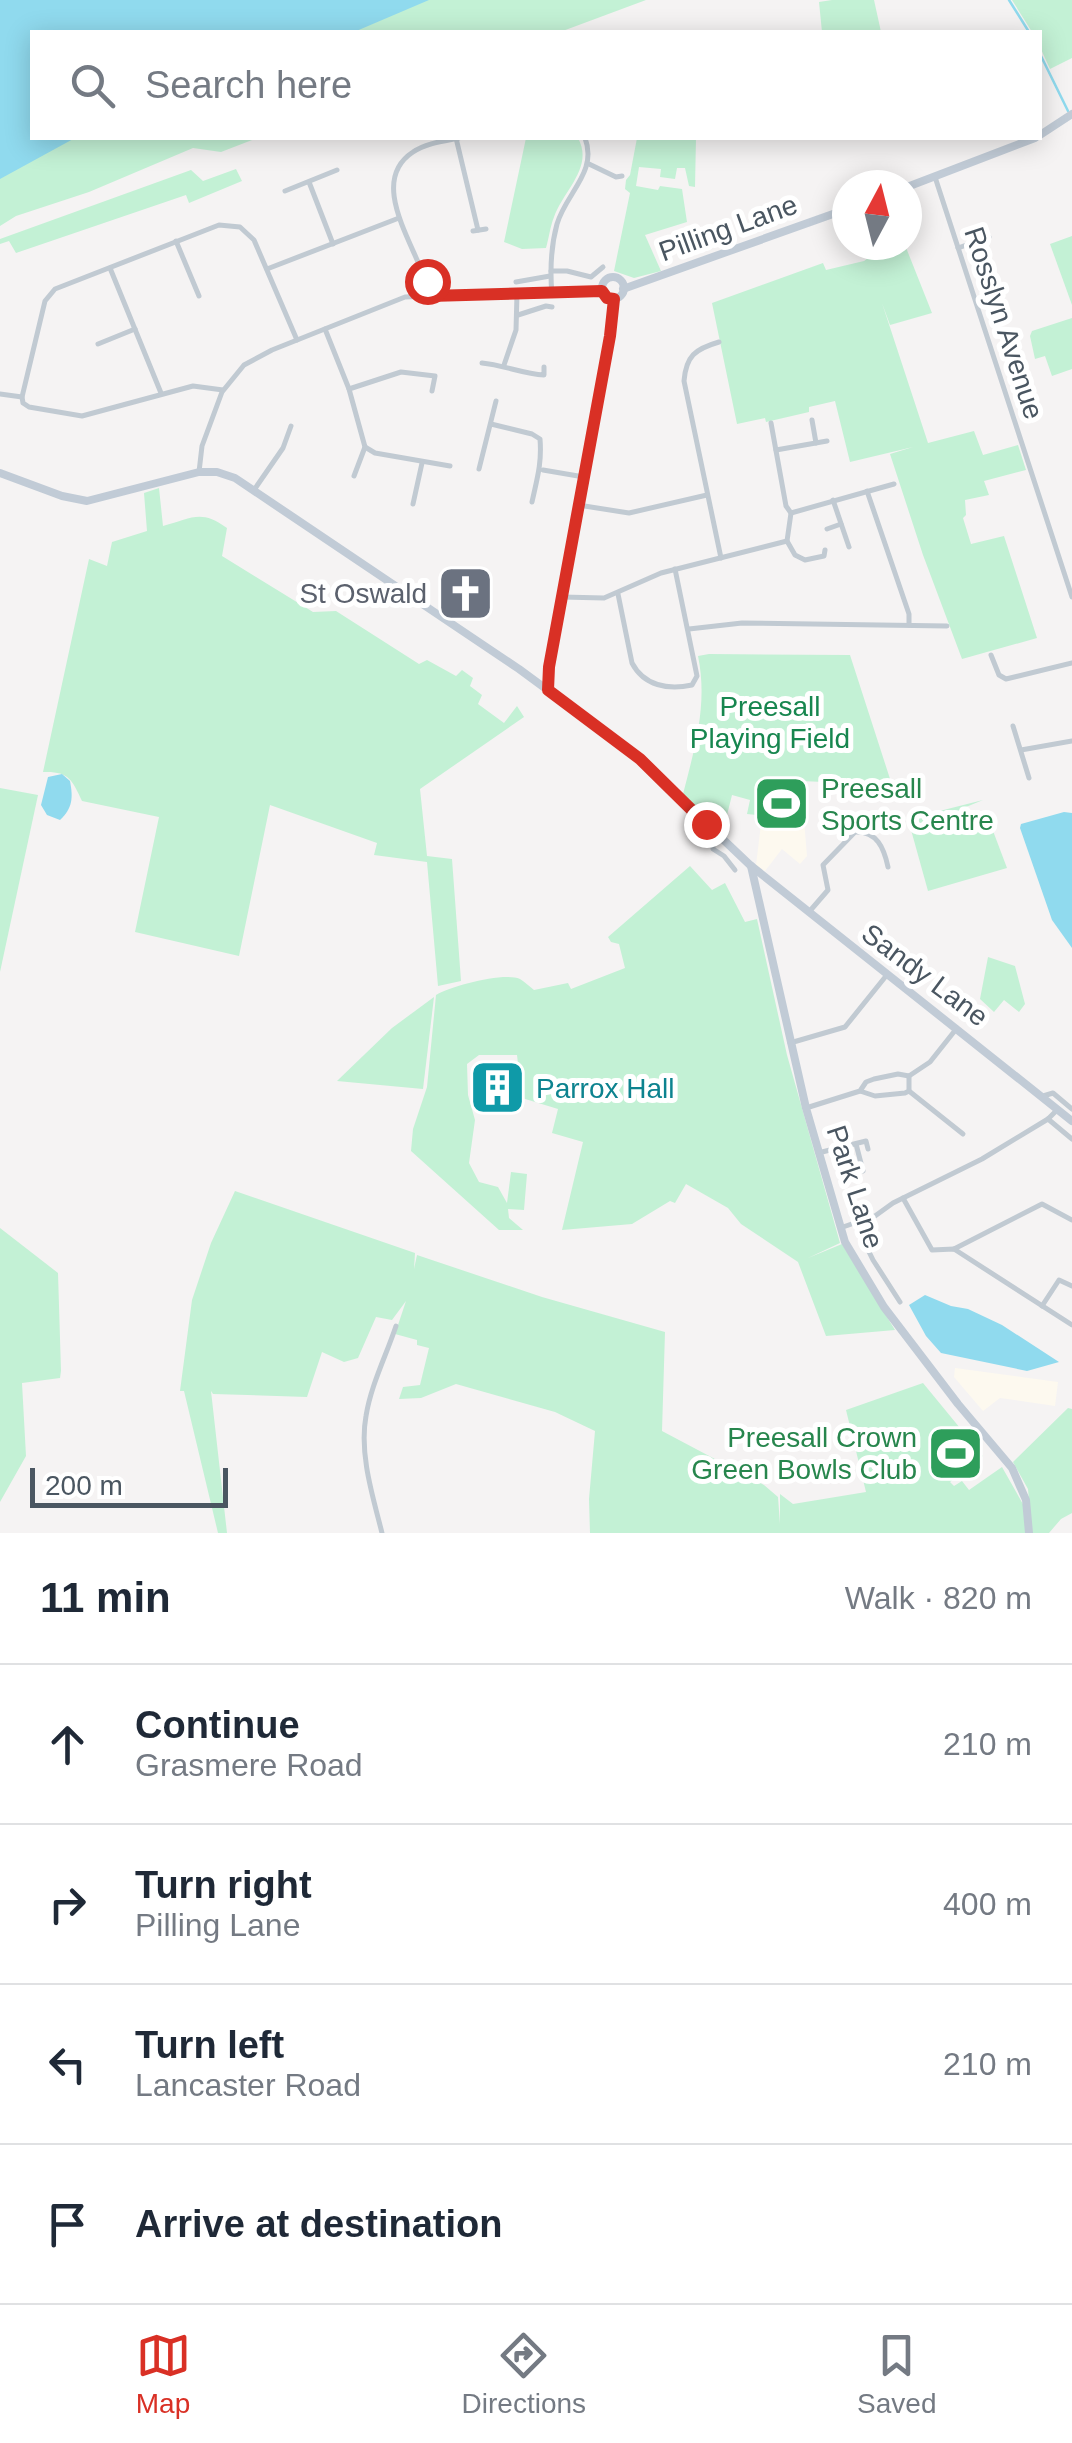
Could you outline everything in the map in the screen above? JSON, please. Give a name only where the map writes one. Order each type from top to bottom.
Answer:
[{"type":"main road","points":[[1042,133],[1069,116]]},
{"type":"main road","points":[[922,181],[1027,140]]},
{"type":"main road","name":"Pilling Lane","points":[[624,289],[832,214]]},
{"type":"main road","points":[[612,278],[621,281],[624,289],[614,299],[607,298],[602,291],[603,282],[612,278]]},
{"type":"main road","points":[[546,689],[614,299]]},
{"type":"main road","points":[[0,473],[86,501],[199,472]]},
{"type":"main road","name":"Sandy Lane","points":[[199,472],[217,472],[254,490],[546,689],[640,759],[751,866],[1072,1121]]},
{"type":"main road","points":[[530,678],[549,667]]},
{"type":"main road","name":"Park Lane","points":[[751,866],[806,1108],[850,1252],[884,1307],[1012,1468],[1024,1489],[1029,1533]]},
{"type":"main road","points":[[755,892],[770,880]]},
{"type":"street","points":[[430,296],[392,197],[392,181],[399,164],[420,148],[450,140]]},
{"type":"street","points":[[457,140],[479,230]]},
{"type":"street","points":[[552,295],[558,221],[589,164],[585,140]]},
{"type":"street","points":[[589,164],[618,178]]},
{"type":"street","points":[[284,191],[337,170]]},
{"type":"street","name":"Rosslyn Avenue","points":[[935,176],[1072,597]]},
{"type":"street","points":[[309,182],[333,244]]},
{"type":"street","points":[[267,270],[400,217]]},
{"type":"street","points":[[224,390],[192,386],[82,416],[29,408],[22,403],[48,296],[64,284],[219,225],[240,227],[254,240],[297,340]]},
{"type":"street","points":[[958,248],[989,237]]},
{"type":"street","points":[[176,241],[198,296]]},
{"type":"street","points":[[516,282],[567,270],[590,277],[599,267]]},
{"type":"street","points":[[110,268],[161,394]]},
{"type":"street","points":[[199,472],[202,446],[224,390],[244,364],[297,340],[405,297],[602,291]]},
{"type":"street","points":[[504,365],[518,315],[517,294]]},
{"type":"street","points":[[518,315],[552,307]]},
{"type":"street","points":[[98,344],[135,329]]},
{"type":"street","points":[[325,329],[349,389],[365,447],[375,453],[450,466]]},
{"type":"street","points":[[718,342],[698,348],[686,362],[684,381],[721,558]]},
{"type":"street","points":[[482,362],[545,378],[544,367]]},
{"type":"street","points":[[349,389],[401,372],[436,373],[432,391]]},
{"type":"street","points":[[0,394],[22,396]]},
{"type":"street","points":[[479,469],[496,400]]},
{"type":"street","points":[[812,420],[816,443]]},
{"type":"street","points":[[770,423],[786,506],[791,513],[787,541],[795,555],[804,560],[824,556],[824,550]]},
{"type":"street","points":[[491,424],[538,436],[542,470],[532,502]]},
{"type":"street","points":[[254,490],[283,448],[291,426]]},
{"type":"street","points":[[761,434],[773,434]]},
{"type":"street","points":[[776,450],[827,441]]},
{"type":"street","points":[[354,476],[365,447]]},
{"type":"street","points":[[413,504],[422,462]]},
{"type":"street","points":[[542,470],[584,476]]},
{"type":"street","points":[[791,513],[894,484]]},
{"type":"street","points":[[867,491],[909,625]]},
{"type":"street","points":[[578,506],[629,513],[708,494]]},
{"type":"street","points":[[833,500],[849,546]]},
{"type":"street","points":[[828,529],[841,524]]},
{"type":"street","points":[[562,597],[588,599],[618,594],[675,569],[787,541]]},
{"type":"street","points":[[618,594],[632,663],[638,672],[665,687],[687,687],[697,676],[675,569]]},
{"type":"street","points":[[688,630],[742,623],[947,626]]},
{"type":"street","points":[[992,655],[998,675],[1006,679],[1072,663]]},
{"type":"street","points":[[1013,726],[1028,778]]},
{"type":"street","points":[[1020,750],[1072,741]]},
{"type":"street","points":[[809,912],[828,890],[822,876],[824,862],[855,832],[866,832],[877,840],[888,867]]},
{"type":"street","points":[[719,837],[712,847],[735,870]]},
{"type":"street","points":[[790,1043],[845,1028],[886,976]]},
{"type":"street","points":[[860,1091],[866,1082],[882,1076],[909,1076],[930,1062],[957,1028]]},
{"type":"street","points":[[909,1076],[909,1091]]},
{"type":"street","points":[[806,1108],[860,1091],[883,1096],[909,1091],[963,1134]]},
{"type":"street","points":[[1043,1096],[1053,1093],[1072,1109]]},
{"type":"street","points":[[840,1228],[876,1216],[902,1198],[982,1159],[1048,1119],[1058,1108]]},
{"type":"street","points":[[1048,1119],[1072,1139]]},
{"type":"street","points":[[818,1153],[866,1142],[868,1149]]},
{"type":"street","points":[[856,1144],[863,1171]]},
{"type":"street","points":[[902,1198],[932,1250],[954,1249],[1042,1204],[1072,1220]]},
{"type":"street","name":"Park Lane","points":[[855,1223],[872,1260],[900,1302]]},
{"type":"street","points":[[954,1249],[1071,1323]]},
{"type":"street","points":[[1042,1306],[1059,1280],[1072,1286]]},
{"type":"street","points":[[382,1533],[369,1480],[366,1416],[396,1326]]},
{"type":"shaded area","points":[[762,816],[804,820],[807,856],[800,864],[782,849],[765,871],[756,865]]},
{"type":"shaded area","points":[[955,1368],[1058,1382],[1055,1406],[1000,1398],[983,1411],[954,1377]]},
{"type":"green space","points":[[0,0],[646,0],[565,30],[30,30],[30,140],[252,140],[221,152],[193,148],[89,192],[16,216],[0,226]]},
{"type":"green space","points":[[874,0],[881,30],[822,30],[819,2]]},
{"type":"green space","points":[[1012,0],[1072,0],[1072,58],[1050,69],[1042,51],[1042,30],[1031,30]]},
{"type":"green space","points":[[526,140],[579,140],[580,169],[554,217],[546,248],[522,249],[504,242]]},
{"type":"green space","points":[[637,140],[696,140],[695,187],[689,186],[685,168],[677,168],[675,179],[660,177],[661,169],[639,167],[636,186],[682,189],[687,222],[645,235],[661,271],[634,278],[614,271],[630,193],[625,189],[626,180]]},
{"type":"green space","points":[[236,169],[242,181],[189,203],[186,195],[16,253],[9,241],[0,244],[0,239],[191,170],[203,181]]},
{"type":"green space","points":[[1072,236],[1072,305],[1050,244]]},
{"type":"green space","points":[[911,260],[932,313],[890,325],[882,303],[928,443],[974,431],[983,455],[1018,445],[1026,470],[984,481],[989,495],[965,500],[963,518],[971,544],[1004,536],[1037,638],[962,659],[890,454],[913,447],[850,462],[835,401],[809,407],[809,412],[737,424],[712,303],[823,263],[826,270],[864,261]]},
{"type":"green space","points":[[1072,318],[1072,369],[1052,376],[1045,356],[1035,359],[1030,336],[1032,331]]},
{"type":"green space","points":[[159,488],[163,526],[196,517],[218,522],[227,528],[222,556],[313,612],[336,611],[419,664],[427,660],[456,676],[462,670],[473,678],[470,686],[482,695],[478,704],[504,723],[517,706],[524,717],[420,789],[427,856],[452,859],[461,981],[438,986],[427,862],[374,855],[377,843],[270,805],[239,956],[135,932],[159,817],[82,801],[68,778],[43,772],[89,559],[107,566],[112,542],[147,531],[144,493]]},
{"type":"green space","name":"Preesall Playing Field","points":[[850,655],[892,785],[801,781],[804,820],[747,814],[750,800],[732,795],[727,815],[717,827],[683,794],[701,708],[698,656]]},
{"type":"green space","points":[[0,788],[38,795],[0,972]]},
{"type":"green space","points":[[983,800],[966,807],[969,818],[987,815],[1007,868],[928,891],[908,819]]},
{"type":"green space","points":[[690,866],[712,890],[725,883],[745,922],[757,919],[787,1055],[840,1243],[808,1258],[842,1244],[895,1330],[826,1336],[798,1262],[741,1224],[728,1208],[686,1184],[675,1203],[670,1201],[632,1224],[562,1230],[583,1142],[552,1133],[558,1109],[522,1098],[517,1055],[479,1055],[467,1064],[468,1095],[475,1120],[469,1163],[479,1182],[498,1187],[507,1203],[511,1172],[527,1174],[524,1210],[508,1209],[509,1218],[523,1230],[499,1230],[411,1151],[413,1129],[427,1087],[436,995],[502,977],[520,979],[534,990],[568,983],[571,989],[625,968],[619,944],[608,937]]},
{"type":"green space","points":[[988,957],[1015,966],[1025,1004],[1019,1012],[1004,1000],[994,1012],[980,999]]},
{"type":"green space","points":[[434,997],[423,1089],[337,1081],[392,1028]]},
{"type":"green space","points":[[235,1191],[415,1253],[414,1269],[417,1255],[542,1297],[665,1332],[662,1431],[764,1485],[778,1497],[780,1524],[780,1494],[793,1504],[866,1492],[846,1410],[923,1383],[983,1456],[950,1482],[954,1486],[962,1481],[969,1490],[1002,1467],[1024,1506],[1026,1533],[590,1533],[595,1431],[555,1412],[456,1384],[421,1398],[399,1399],[403,1387],[420,1385],[429,1348],[395,1334],[406,1301],[392,1320],[376,1317],[358,1358],[344,1362],[322,1352],[307,1397],[211,1391],[227,1533],[218,1533],[184,1391],[180,1391],[192,1300],[211,1243]]},
{"type":"green space","points":[[0,1228],[58,1273],[61,1371],[60,1378],[22,1383],[26,1456],[0,1502]]},
{"type":"green space","points":[[1068,1408],[1072,1409],[1072,1513],[1049,1533],[1032,1533],[1028,1489],[1013,1462]]},
{"type":"water","points":[[0,0],[429,0],[359,30],[30,30],[30,140],[71,140],[0,179]]},
{"type":"water","points":[[62,774],[70,781],[72,797],[60,820],[47,815],[41,805],[48,777]]},
{"type":"water","points":[[1072,813],[1072,948],[1052,920],[1020,828],[1021,824]]},
{"type":"water","points":[[925,1295],[1002,1325],[1059,1362],[1027,1371],[941,1353],[926,1336],[909,1305]]},
{"type":"waterway","points":[[1009,0],[1028,30]]},
{"type":"waterway","points":[[1042,58],[1068,111]]},
{"type":"place","name":"St Oswald","points":[[466,593]]},
{"type":"place","name":"Preesall Sports Centre","points":[[782,804]]},
{"type":"place","name":"Parrox Hall","points":[[497,1088]]},
{"type":"place","name":"Preesall Crown Green Bowls Club","points":[[956,1453]]},
{"type":"route","points":[[427,281],[430,296],[602,291],[607,298],[614,299],[548,690],[640,759],[706,824]]}]
